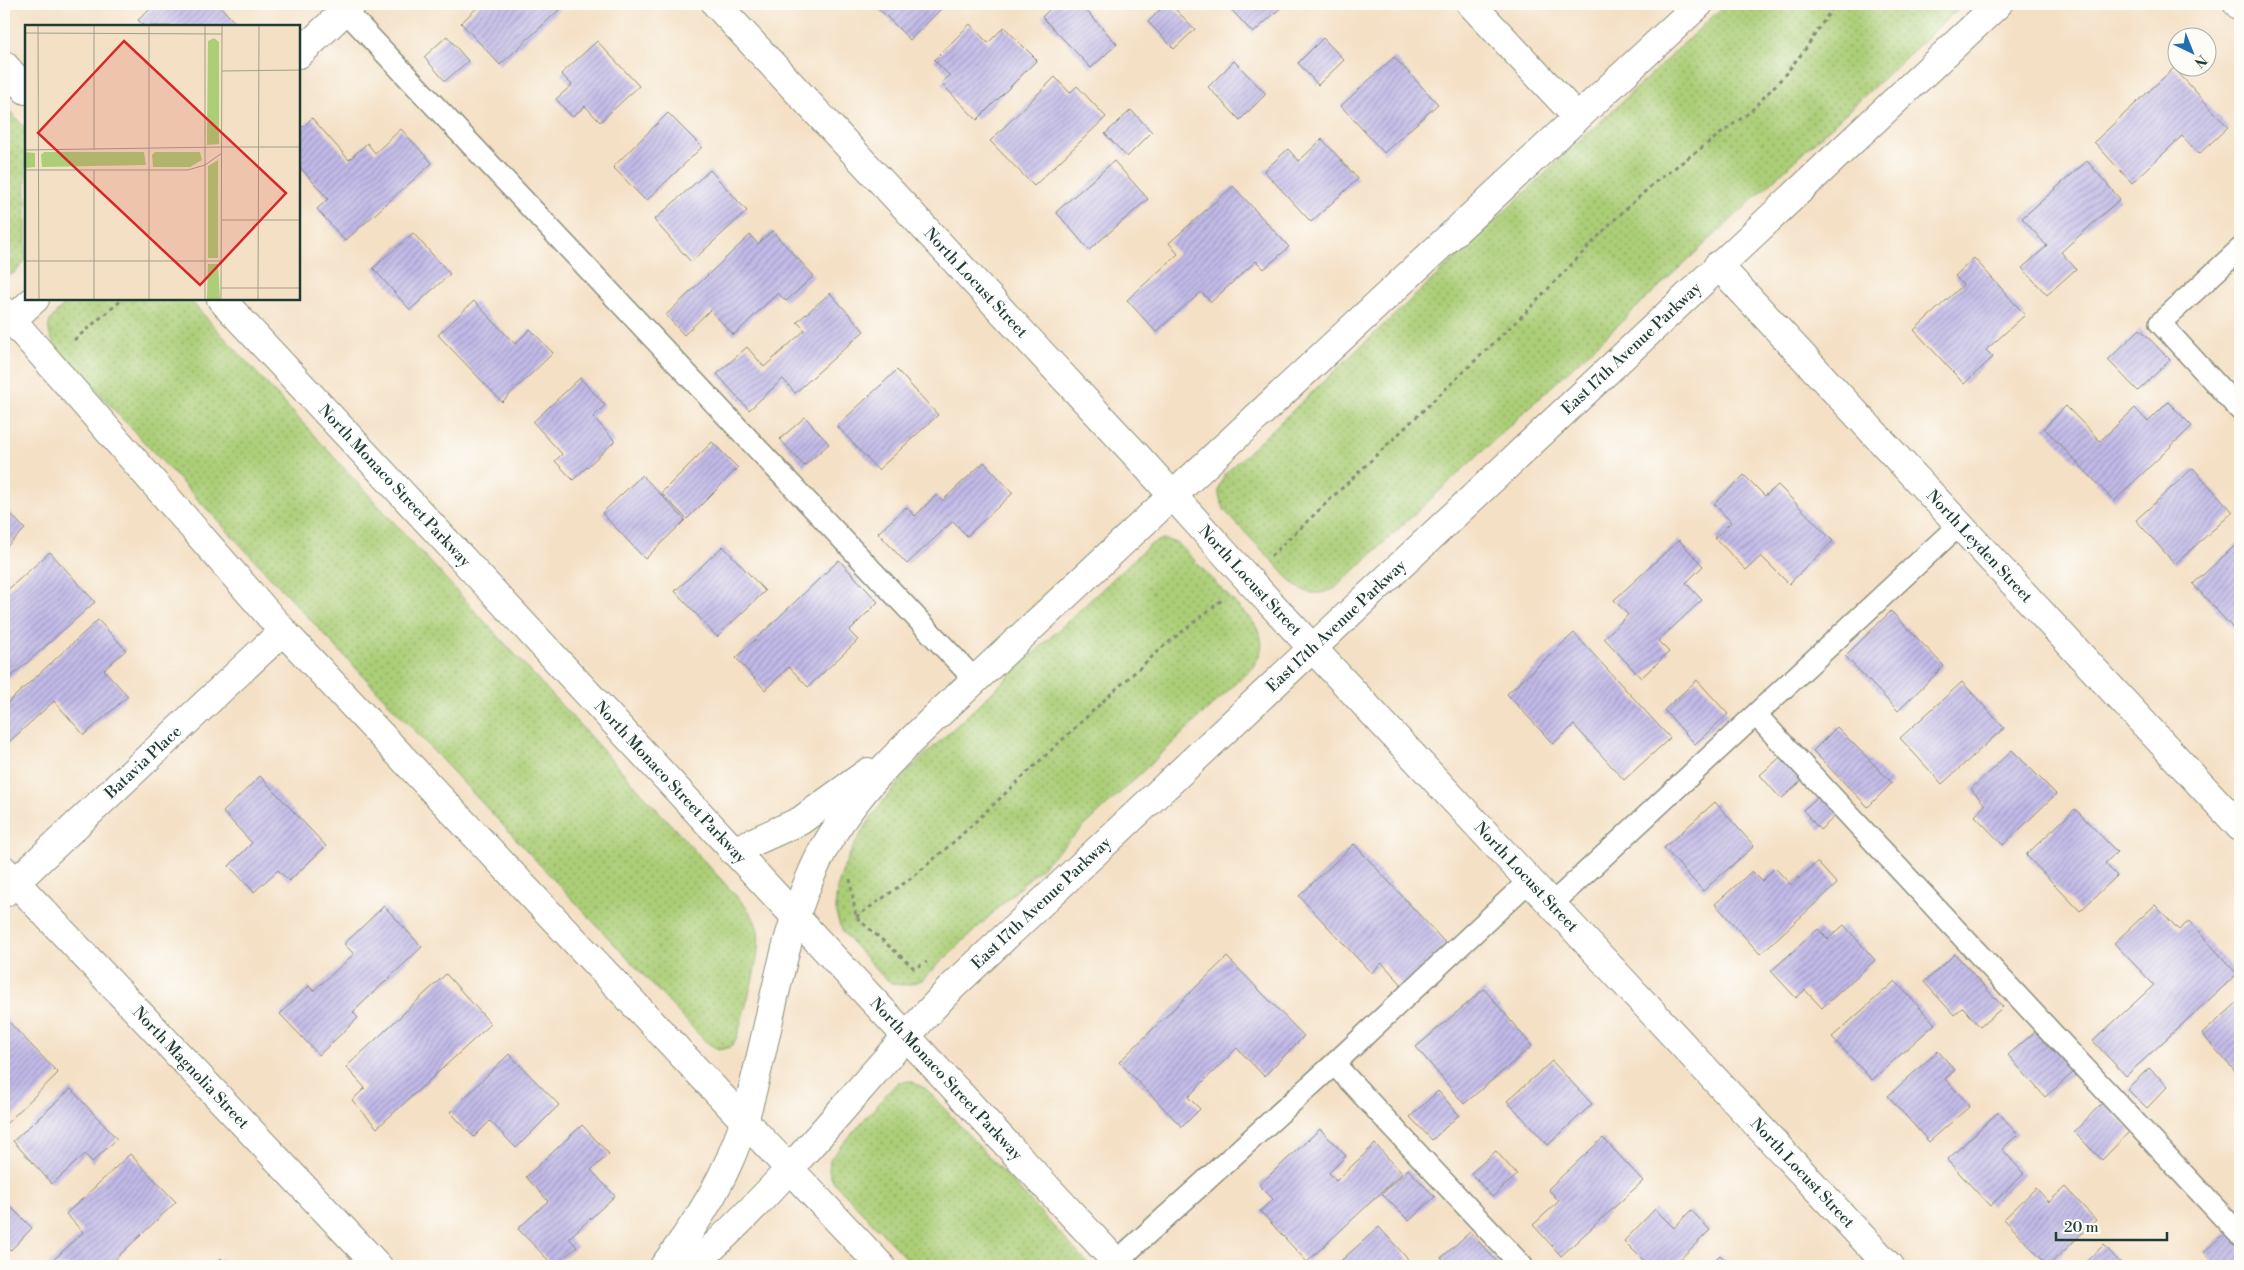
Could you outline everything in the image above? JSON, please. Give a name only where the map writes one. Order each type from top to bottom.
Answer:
[{"type":"main road","name":"North Locust Street","points":[[716,4],[1172,495],[1248,580],[1312,646],[1889,1266]]},
{"type":"main road","points":[[1471,4],[1577,117]]},
{"type":"main road","points":[[664,1266],[706,1208],[726,1170],[744,1122],[795,918],[822,853],[859,797],[911,740],[1699,4]]},
{"type":"main road","name":"East 17th Avenue Parkway","points":[[692,1266],[790,1170],[905,1036],[952,987],[1312,646],[1998,4]]},
{"type":"main road","points":[[300,53],[345,6]]},
{"type":"main road","points":[[4,65],[25,89]]},
{"type":"main road","name":"North Leyden Street","points":[[1718,265],[2240,826]]},
{"type":"main road","points":[[33,300],[8,315],[283,631],[881,1266]]},
{"type":"main road","name":"North Monaco Street Parkway","points":[[222,300],[1118,1264]]},
{"type":"main road","name":"Batavia Place","points":[[8,882],[283,631]]},
{"type":"main road","points":[[733,851],[800,821],[911,740]]},
{"type":"main road","name":"North Magnolia Street","points":[[8,882],[378,1266]]},
{"type":"lane","points":[[345,6],[975,680]]},
{"type":"lane","points":[[2240,249],[2160,324],[2240,410]]},
{"type":"lane","points":[[1552,904],[1960,524]]},
{"type":"lane","points":[[1756,715],[2240,1235]]},
{"type":"lane","points":[[1118,1264],[1530,880]]},
{"type":"lane","points":[[1334,1064],[1522,1266]]},
{"type":"path","points":[[856,917],[914,876],[950,845],[1164,646],[1248,580],[1525,313],[1618,216],[1654,183],[1750,112],[1804,51],[1836,4]]},
{"type":"path","points":[[72,341],[122,300]]},
{"type":"path","points":[[850,879],[856,917],[914,968],[927,962]]},
{"type":"green space","points":[[1726,4],[1963,4],[1334,589],[1314,593],[1296,586],[1225,511],[1220,500],[1219,488],[1226,473]]},
{"type":"green space","points":[[4,105],[25,128],[25,262],[13,274],[4,276]]},
{"type":"green space","points":[[70,300],[190,300],[750,913],[756,923],[759,937],[756,965],[737,1037],[731,1047],[718,1050],[705,1041],[57,349],[49,332],[50,321]]},
{"type":"green space","points":[[1163,539],[1178,543],[1254,623],[1260,635],[1262,645],[1253,667],[922,980],[900,985],[884,978],[846,936],[836,912],[837,891],[843,869],[868,823],[909,770],[1149,545]]},
{"type":"green space","points":[[911,1081],[926,1089],[1090,1266],[913,1266],[833,1181],[829,1171],[830,1159],[889,1091],[898,1082]]},
{"type":"building","points":[[156,4],[218,4],[237,25],[143,25],[138,20]]},
{"type":"building","points":[[481,4],[560,4],[563,6],[500,65],[461,23]]},
{"type":"building","points":[[874,4],[940,4],[943,7],[910,40]]},
{"type":"building","points":[[1055,4],[1080,4],[1117,44],[1091,68],[1042,17]]},
{"type":"building","points":[[1166,4],[1170,4],[1195,29],[1174,49],[1148,22]]},
{"type":"building","points":[[1226,4],[1285,4],[1253,33]]},
{"type":"building","points":[[970,24],[988,43],[1004,27],[1037,60],[977,120],[941,83],[950,76],[934,60]]},
{"type":"building","points":[[447,36],[468,61],[445,81],[424,57]]},
{"type":"building","points":[[1323,38],[1344,60],[1318,85],[1298,63]]},
{"type":"building","points":[[597,41],[639,86],[600,122],[585,106],[572,117],[556,99],[572,85],[561,74]]},
{"type":"building","points":[[1394,57],[1438,104],[1384,153],[1341,106]]},
{"type":"building","points":[[1234,61],[1266,94],[1240,120],[1208,87]]},
{"type":"building","points":[[2166,75],[2166,78],[2183,78],[2228,127],[2199,154],[2182,136],[2132,183],[2094,142]]},
{"type":"building","points":[[1055,77],[1070,93],[1077,86],[1106,117],[1034,186],[990,141]]},
{"type":"building","points":[[1131,110],[1152,132],[1127,157],[1105,134]]},
{"type":"building","points":[[668,113],[702,147],[646,201],[613,167]]},
{"type":"building","points":[[312,118],[349,160],[367,143],[375,153],[401,129],[432,163],[345,241],[317,209],[328,199],[300,167],[300,130]]},
{"type":"building","points":[[1322,139],[1358,179],[1311,222],[1264,171],[1288,149],[1299,161]]},
{"type":"building","points":[[1114,161],[1148,199],[1089,250],[1056,212]]},
{"type":"building","points":[[2087,161],[2120,199],[2061,252],[2076,269],[2047,295],[2022,268],[2047,246],[2022,218]]},
{"type":"building","points":[[710,170],[747,211],[691,262],[654,220]]},
{"type":"building","points":[[1233,186],[1289,247],[1264,269],[1256,261],[1211,302],[1201,292],[1156,332],[1127,300],[1178,254],[1169,243]]},
{"type":"building","points":[[772,231],[814,276],[786,301],[778,293],[734,335],[710,310],[684,335],[666,315],[750,235],[758,244]]},
{"type":"building","points":[[413,233],[450,274],[410,310],[373,268]]},
{"type":"building","points":[[1974,258],[2025,315],[1986,350],[1993,357],[1964,384],[1914,330],[1963,285],[1955,276]]},
{"type":"building","points":[[830,293],[864,331],[795,393],[783,379],[749,410],[717,374],[747,347],[764,367],[805,330],[797,322]]},
{"type":"building","points":[[474,301],[515,344],[530,329],[553,353],[502,402],[438,335]]},
{"type":"building","points":[[2140,329],[2170,360],[2138,391],[2108,360]]},
{"type":"building","points":[[897,370],[938,415],[878,470],[837,426]]},
{"type":"building","points":[[580,378],[605,405],[593,417],[615,441],[573,480],[555,461],[562,454],[533,422]]},
{"type":"building","points":[[2168,402],[2192,426],[2114,501],[2044,428],[2066,406],[2100,441],[2135,408],[2148,422]]},
{"type":"building","points":[[805,417],[829,444],[804,466],[780,439]]},
{"type":"building","points":[[712,442],[738,468],[687,519],[661,493]]},
{"type":"building","points":[[984,462],[1013,493],[967,536],[953,521],[907,564],[878,533],[906,507],[915,516],[936,495],[942,501]]},
{"type":"building","points":[[2193,468],[2233,512],[2175,564],[2136,520]]},
{"type":"building","points":[[642,475],[685,520],[645,559],[602,513]]},
{"type":"building","points":[[1744,475],[1765,496],[1778,485],[1833,541],[1789,584],[1761,556],[1746,570],[1715,538],[1731,522],[1714,504]]},
{"type":"building","points":[[4,507],[25,529],[4,549]]},
{"type":"building","points":[[1679,540],[1703,566],[1686,583],[1702,600],[1658,641],[1669,652],[1641,678],[1604,638],[1628,615],[1614,600]]},
{"type":"building","points":[[2240,541],[2240,636],[2193,584]]},
{"type":"building","points":[[723,546],[765,591],[717,637],[675,591]]},
{"type":"building","points":[[50,552],[95,602],[4,683],[4,593]]},
{"type":"building","points":[[839,560],[878,602],[849,631],[858,640],[808,687],[789,667],[765,690],[736,658]]},
{"type":"building","points":[[1891,611],[1944,666],[1898,711],[1845,656]]},
{"type":"building","points":[[98,620],[126,650],[104,670],[128,696],[84,735],[54,701],[8,743],[4,738],[4,706]]},
{"type":"building","points":[[1574,633],[1670,738],[1624,780],[1574,725],[1553,744],[1507,694]]},
{"type":"building","points":[[1697,680],[1728,714],[1695,744],[1664,710]]},
{"type":"building","points":[[1962,682],[2004,728],[1942,784],[1900,738]]},
{"type":"building","points":[[1837,727],[1892,783],[1868,807],[1813,751]]},
{"type":"building","points":[[2012,750],[2056,794],[2003,845],[1975,816],[1985,805],[1971,789]]},
{"type":"building","points":[[1784,754],[1806,777],[1781,799],[1760,775]]},
{"type":"building","points":[[260,776],[326,846],[289,881],[278,870],[254,892],[229,866],[252,843],[223,812]]},
{"type":"building","points":[[1822,793],[1839,813],[1820,830],[1803,810]]},
{"type":"building","points":[[1715,802],[1754,846],[1703,891],[1664,848]]},
{"type":"building","points":[[2075,809],[2117,852],[2105,863],[2117,876],[2080,911],[2026,855]]},
{"type":"building","points":[[1354,844],[1451,949],[1407,990],[1382,963],[1371,973],[1299,896]]},
{"type":"building","points":[[1817,862],[1837,884],[1760,954],[1715,904],[1752,871],[1762,881],[1775,868],[1791,885]]},
{"type":"building","points":[[2155,905],[2179,930],[2189,921],[2237,974],[2126,1076],[2093,1041],[2154,985],[2114,943]]},
{"type":"building","points":[[384,906],[422,947],[353,1012],[358,1018],[319,1055],[280,1014],[309,986],[313,991],[354,954],[344,944]]},
{"type":"building","points":[[1844,925],[1875,960],[1822,1008],[1805,990],[1796,998],[1771,971],[1818,929],[1828,939]]},
{"type":"building","points":[[1955,954],[2003,1007],[1980,1027],[1963,1007],[1954,1015],[1924,982]]},
{"type":"building","points":[[1227,957],[1304,1036],[1264,1076],[1237,1048],[1188,1097],[1200,1109],[1182,1127],[1119,1062]]},
{"type":"building","points":[[446,974],[491,1024],[377,1128],[352,1100],[365,1088],[346,1067]]},
{"type":"building","points":[[1895,981],[1935,1024],[1872,1080],[1832,1037]]},
{"type":"building","points":[[1484,989],[1532,1046],[1464,1104],[1416,1047]]},
{"type":"building","points":[[2238,1002],[2240,1004],[2240,1077],[2202,1034]]},
{"type":"building","points":[[4,1017],[58,1073],[4,1126]]},
{"type":"building","points":[[2042,1026],[2079,1068],[2045,1097],[2008,1055]]},
{"type":"building","points":[[1938,1051],[1955,1070],[1945,1079],[1970,1106],[1929,1142],[1888,1096]]},
{"type":"building","points":[[509,1054],[559,1105],[516,1148],[490,1121],[474,1137],[450,1112]]},
{"type":"building","points":[[1552,1061],[1592,1104],[1548,1145],[1507,1101]]},
{"type":"building","points":[[2149,1068],[2168,1086],[2147,1108],[2127,1089]]},
{"type":"building","points":[[71,1089],[117,1139],[92,1162],[85,1154],[52,1184],[13,1141]]},
{"type":"building","points":[[1438,1091],[1459,1115],[1432,1140],[1410,1117]]},
{"type":"building","points":[[2103,1102],[2131,1130],[2102,1160],[2074,1132]]},
{"type":"building","points":[[1998,1112],[2018,1134],[2002,1149],[2024,1174],[1990,1206],[1947,1160]]},
{"type":"building","points":[[582,1125],[609,1154],[591,1170],[615,1196],[569,1238],[577,1247],[554,1266],[518,1229],[548,1201],[526,1177]]},
{"type":"building","points":[[1320,1129],[1346,1156],[1329,1173],[1336,1181],[1375,1144],[1402,1173],[1307,1262],[1260,1211],[1273,1199],[1259,1185]]},
{"type":"building","points":[[1603,1138],[1643,1181],[1561,1256],[1533,1225],[1559,1201],[1548,1189]]},
{"type":"building","points":[[1496,1151],[1517,1175],[1492,1197],[1471,1173]]},
{"type":"building","points":[[130,1154],[176,1202],[108,1266],[47,1266],[83,1232],[66,1214]]},
{"type":"building","points":[[1408,1169],[1435,1197],[1409,1221],[1382,1194]]},
{"type":"building","points":[[2065,1187],[2096,1220],[2048,1266],[2004,1219],[2036,1188],[2049,1202]]},
{"type":"building","points":[[4,1200],[32,1228],[10,1251],[4,1245]]},
{"type":"building","points":[[1655,1209],[1674,1228],[1691,1210],[1710,1230],[1673,1266],[1649,1266],[1624,1241]]},
{"type":"building","points":[[1379,1227],[1414,1266],[1335,1266]]},
{"type":"building","points":[[2228,1230],[2240,1244],[2240,1266],[2216,1266],[2204,1252]]},
{"type":"building","points":[[1470,1232],[1501,1266],[1448,1266],[1441,1258]]},
{"type":"building","points":[[2104,1245],[2123,1266],[2081,1266]]},
{"type":"building","points":[[1720,1255],[1731,1266],[1709,1266]]},
{"type":"building","points":[[221,1258],[229,1266],[212,1266]]}]
